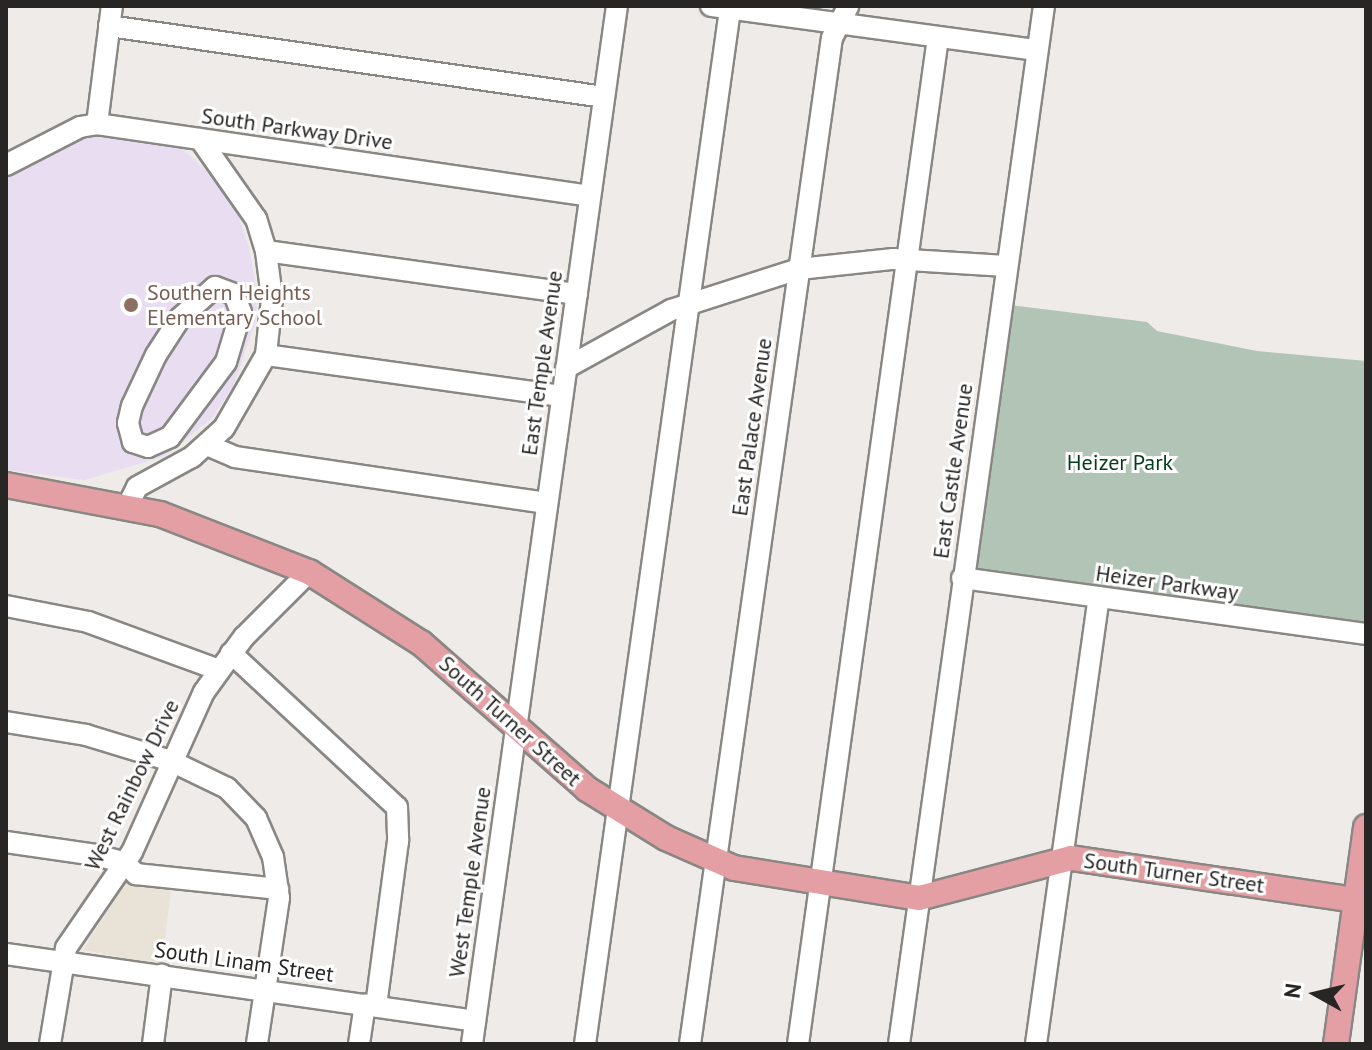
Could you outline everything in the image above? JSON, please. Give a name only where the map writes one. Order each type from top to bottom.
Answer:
[{"type":"main road","name":"South Turner Street","points":[[6,485],[127,507],[206,529],[309,572],[421,643],[553,763],[618,810],[716,860],[757,874],[919,898],[1063,859],[1358,914]]},
{"type":"main road","points":[[1336,1044],[1357,968],[1358,914],[1366,827]]},
{"type":"street","name":"East Temple Avenue","points":[[516,727],[617,6]]},
{"type":"street","name":"East Palace Avenue","points":[[690,1044],[832,38],[848,6]]},
{"type":"street","name":"East Castle Avenue","points":[[899,1044],[1044,6]]},
{"type":"street","points":[[585,1044],[692,301],[721,8],[1036,50]]},
{"type":"street","points":[[97,124],[110,16],[604,97]]},
{"type":"street","points":[[798,1044],[938,38]]},
{"type":"street","name":"South Parkway Drive","points":[[6,165],[80,127],[97,124],[590,196]]},
{"type":"street","points":[[127,507],[137,487],[207,445],[240,406],[264,360],[272,298],[266,251],[256,219],[200,139]]},
{"type":"street","points":[[266,251],[577,294]]},
{"type":"street","points":[[566,368],[692,301],[799,269],[908,258],[1006,266]]},
{"type":"street","points":[[215,287],[234,294],[240,303],[241,320],[230,352],[206,394],[170,437],[148,447],[133,442],[128,423],[132,406],[156,355],[180,318],[215,287]]},
{"type":"street","points":[[230,352],[264,360],[562,396]]},
{"type":"street","points":[[207,445],[266,462],[547,503]]},
{"type":"street","name":"West Rainbow Drive","points":[[50,1044],[66,948],[125,863],[171,761],[225,661],[309,572]]},
{"type":"street","name":"Heizer Parkway","points":[[962,578],[1366,634]]},
{"type":"street","points":[[1036,1044],[1099,597]]},
{"type":"street","points":[[6,606],[88,622],[225,661],[397,807],[398,841],[370,1005],[359,1044]]},
{"type":"street","points":[[6,722],[86,735],[171,761],[209,776],[242,801],[266,836],[278,889],[257,1044]]},
{"type":"street","name":"West Temple Avenue","points":[[472,1044],[516,727]]},
{"type":"street","points":[[6,842],[125,863],[131,873],[165,879],[278,889]]},
{"type":"street","name":"South Linam Street","points":[[6,954],[475,1021]]},
{"type":"street","points":[[153,1044],[162,975]]},
{"type":"shaded area","name":"Southern Heights Elementary School","points":[[87,135],[182,148],[221,186],[239,217],[257,289],[256,320],[233,387],[211,419],[165,456],[85,480],[6,470],[6,178]]},
{"type":"shaded area","points":[[131,873],[172,879],[162,965],[83,950]]},
{"type":"green space","name":"Heizer Park","points":[[1001,304],[1147,322],[1157,331],[1257,351],[1366,361],[1366,634],[962,578]]},
{"type":"place","name":"Southern Heights Elementary School","points":[[131,305]]}]
